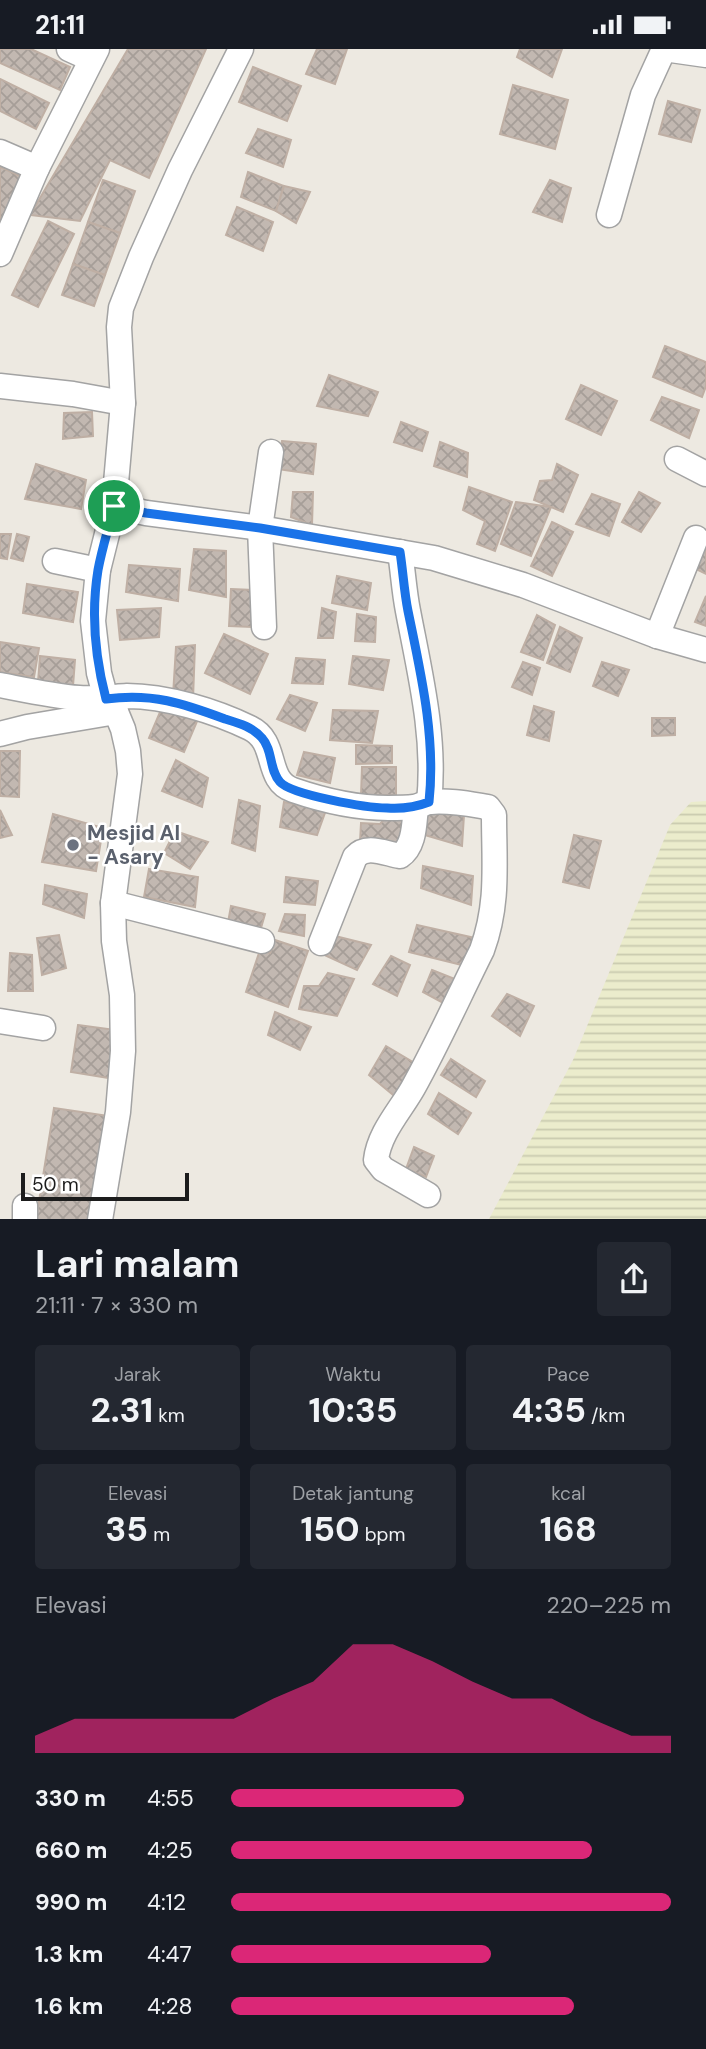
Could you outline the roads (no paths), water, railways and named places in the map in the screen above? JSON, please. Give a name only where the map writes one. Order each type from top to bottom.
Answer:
[{"type":"street","points":[[100,1219],[118,1112],[123,1051],[122,996],[114,941],[113,904],[130,774],[128,751],[99,673],[93,621],[98,570],[114,506],[122,403],[119,327],[121,308],[180,170],[241,49]]},
{"type":"street","points":[[609,215],[643,95],[664,49],[706,55]]},
{"type":"street","points":[[0,254],[86,52]]},
{"type":"street","points":[[0,152],[37,168]]},
{"type":"street","points":[[0,386],[73,394],[122,403]]},
{"type":"street","points":[[264,627],[260,528],[271,452]]},
{"type":"street","points":[[677,459],[706,474]]},
{"type":"street","points":[[114,506],[434,558],[523,585],[657,636],[706,650]]},
{"type":"street","points":[[657,636],[696,538]]},
{"type":"street","points":[[321,943],[355,857],[360,851],[367,849],[400,856],[410,846],[432,773],[428,715],[400,552]]},
{"type":"street","points":[[55,561],[98,570]]},
{"type":"street","points":[[0,685],[111,705]]},
{"type":"street","points":[[0,734],[111,705],[126,696],[156,698],[182,703],[254,730],[264,739],[275,775],[280,783],[290,789],[361,806],[387,808],[462,803],[488,807],[494,815],[495,893],[490,926],[482,950],[413,1088],[387,1129],[377,1153],[376,1160],[383,1169],[428,1195]]},
{"type":"street","points":[[113,904],[262,941]]},
{"type":"street","points":[[0,1021],[43,1028]]},
{"type":"place","name":"Mesjid Al - Asary","points":[[73,845]]}]
